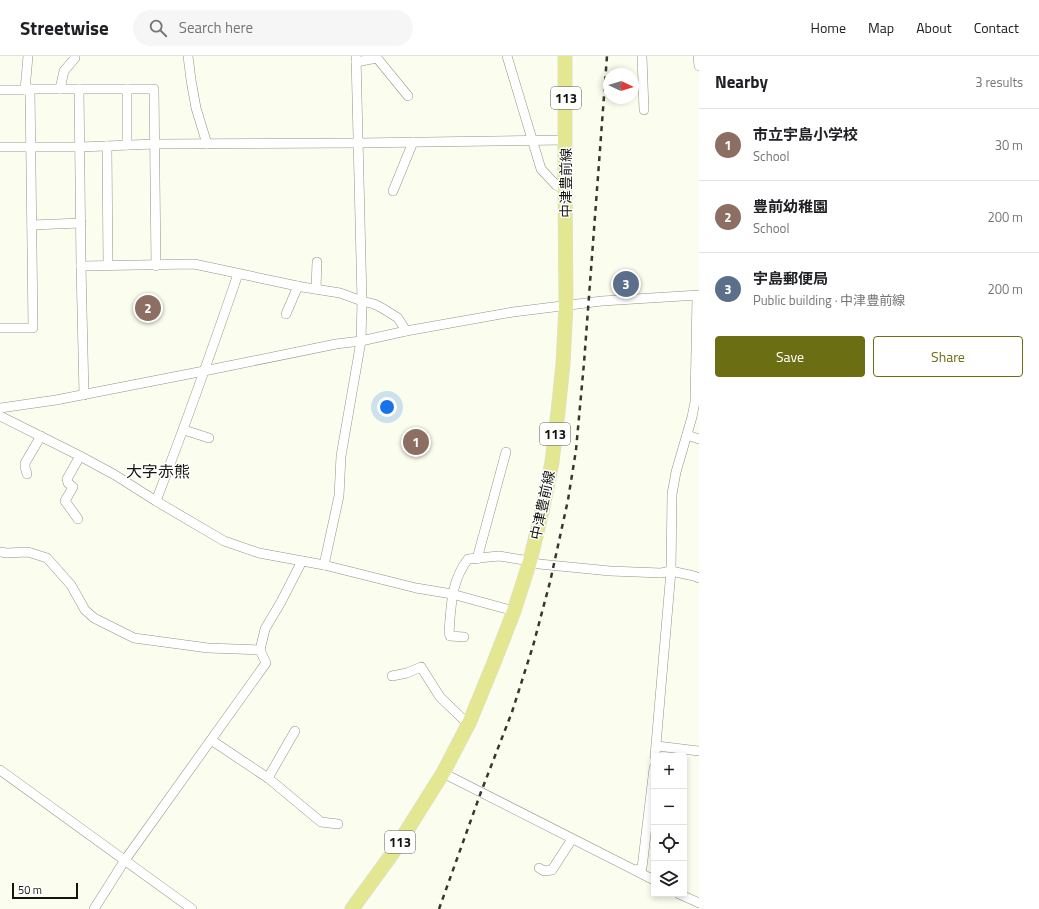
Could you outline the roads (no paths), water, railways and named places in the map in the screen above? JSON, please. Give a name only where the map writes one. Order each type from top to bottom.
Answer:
[{"type":"main road","name":"中津豊前線","points":[[352,909],[392,854],[443,773],[468,724],[514,611],[530,560],[552,462],[563,364],[566,305],[565,56]]},
{"type":"street","points":[[0,328],[33,328],[31,147],[28,56]]},
{"type":"street","points":[[60,89],[64,71],[75,56]]},
{"type":"street","points":[[188,56],[190,80],[196,108],[207,144]]},
{"type":"street","points":[[507,56],[541,169],[556,185],[565,190]]},
{"type":"street","points":[[642,56],[644,110]]},
{"type":"street","points":[[698,56],[699,66]]},
{"type":"street","points":[[324,565],[338,496],[341,456],[361,341],[362,301],[356,59],[377,58],[408,96]]},
{"type":"street","points":[[127,89],[128,145]]},
{"type":"street","points":[[0,90],[154,89],[156,266]]},
{"type":"street","points":[[79,90],[84,395]]},
{"type":"street","points":[[0,147],[566,140]]},
{"type":"street","points":[[393,191],[412,142]]},
{"type":"street","points":[[107,146],[108,266]]},
{"type":"street","points":[[32,225],[81,223]]},
{"type":"street","points":[[316,289],[317,262]]},
{"type":"street","points":[[81,266],[156,266],[194,264],[298,286],[340,293],[374,304],[390,313],[398,318],[406,331]]},
{"type":"street","points":[[156,501],[184,430],[238,274]]},
{"type":"street","points":[[286,314],[298,286]]},
{"type":"street","points":[[0,408],[84,395],[336,344],[361,341],[406,331],[513,312],[602,301],[698,296],[695,402],[676,472],[672,494],[671,571],[656,753]]},
{"type":"street","points":[[0,416],[115,475],[224,541],[259,553],[324,565],[416,588],[452,594],[514,611]]},
{"type":"street","points":[[184,430],[209,438]]},
{"type":"street","points":[[687,435],[699,439]]},
{"type":"street","points":[[27,474],[25,463],[41,436]]},
{"type":"street","points":[[476,559],[506,452]]},
{"type":"street","points":[[78,519],[65,501],[73,487],[68,483],[67,479],[80,456]]},
{"type":"street","points":[[0,552],[28,552],[47,558],[71,585],[85,610],[94,618],[134,638],[208,648],[260,650]]},
{"type":"street","points":[[464,638],[450,636],[449,633],[452,594],[461,568],[468,559],[499,556],[530,560],[538,564],[661,574],[671,571],[699,578]]},
{"type":"street","points":[[94,909],[125,860],[266,662],[260,650],[265,629],[302,561]]},
{"type":"street","points":[[392,676],[407,673],[421,667],[440,697],[468,724]]},
{"type":"street","points":[[268,778],[296,731]]},
{"type":"street","points":[[210,740],[268,778],[321,822],[338,824]]},
{"type":"street","points":[[657,746],[699,751]]},
{"type":"street","points":[[0,770],[192,909]]},
{"type":"street","points":[[443,773],[651,878]]},
{"type":"street","points":[[635,870],[642,868],[651,789]]},
{"type":"street","points":[[539,868],[544,871],[552,870],[572,839]]},
{"type":"street","points":[[685,897],[699,904]]},
{"type":"railway","points":[[439,909],[481,792],[512,712],[533,646],[550,582],[568,500],[576,450],[584,363],[607,56]]},
{"type":"place","name":"宇島郵便局","points":[[626,284]]},
{"type":"place","name":"豊前幼稚園","points":[[148,308]]},
{"type":"place","name":"市立宇島小学校","points":[[416,442]]},
{"type":"district","name":"大字赤熊","points":[[158,471]]}]
